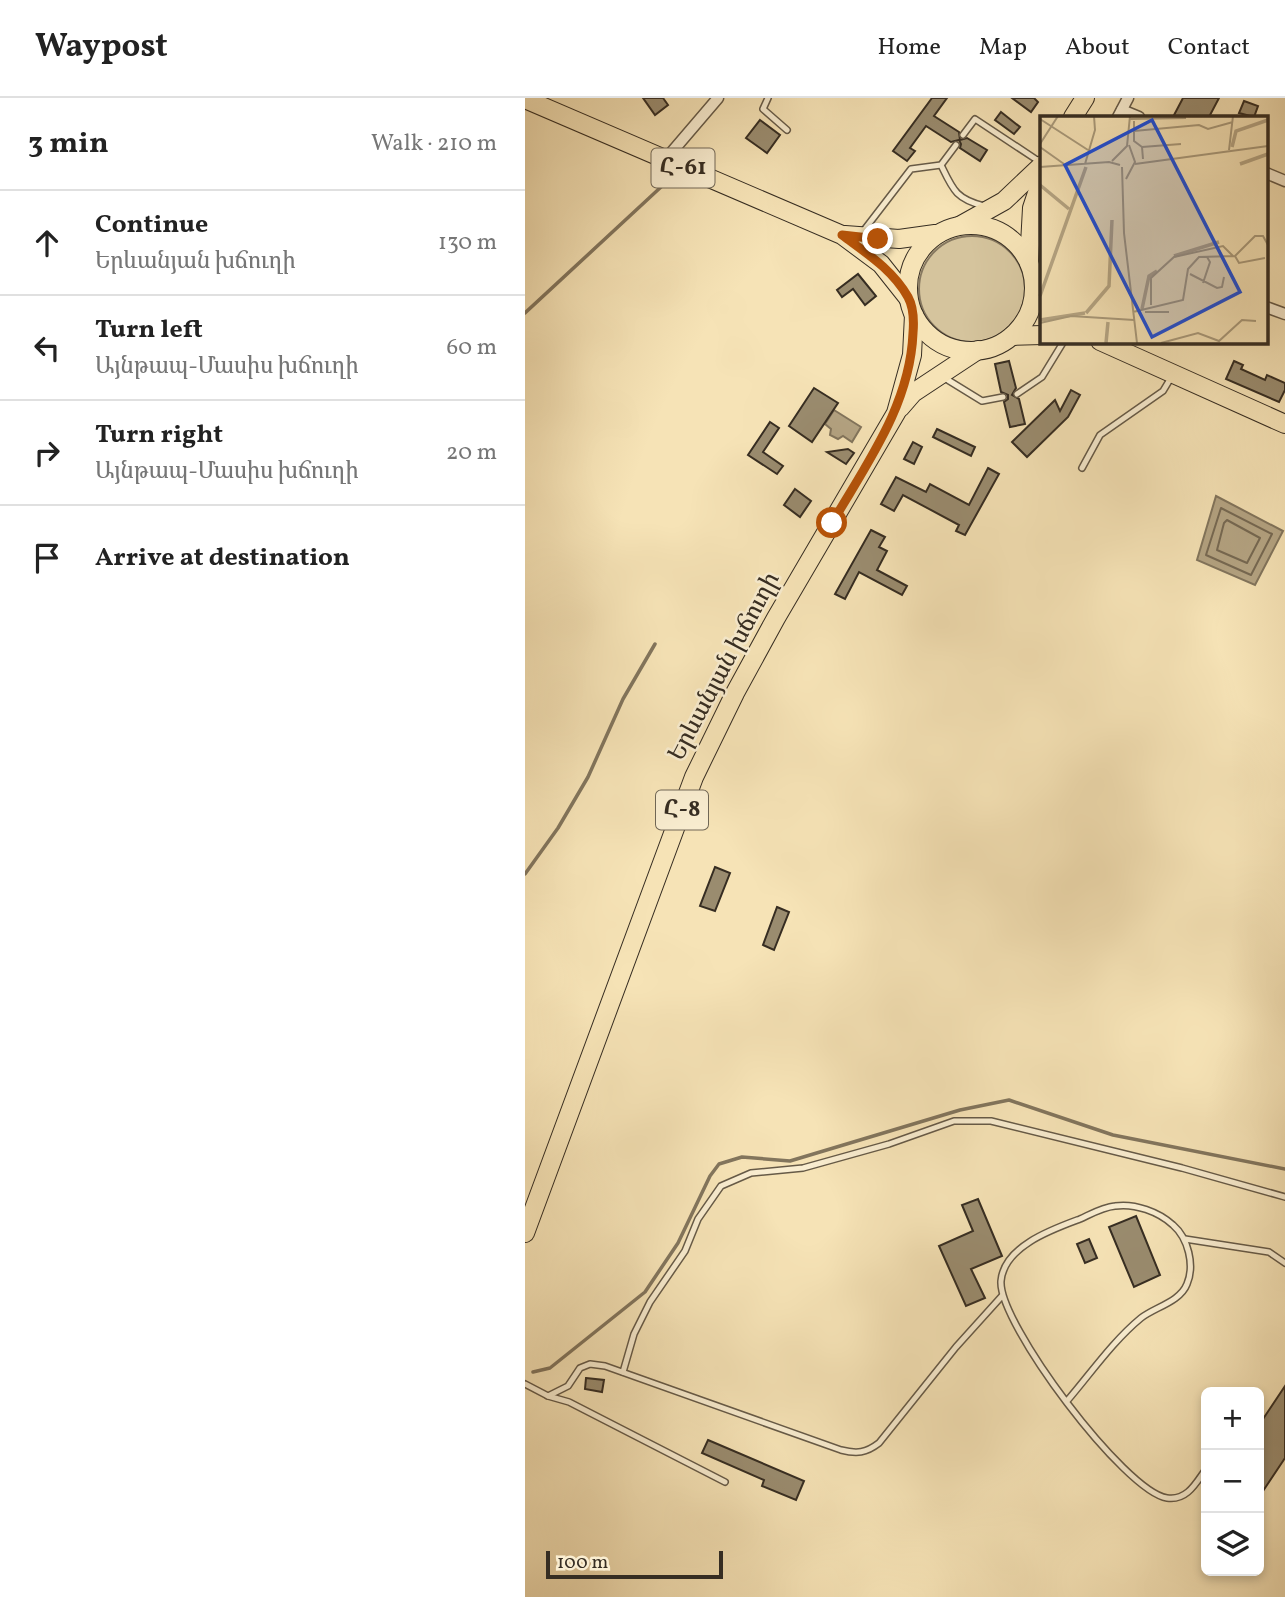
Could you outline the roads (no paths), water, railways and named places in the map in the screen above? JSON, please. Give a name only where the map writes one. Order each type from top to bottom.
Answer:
[{"type":"main road","points":[[1074,116],[1085,98]]},
{"type":"main road","name":"Հ-61","points":[[525,99],[665,160],[851,235],[899,239],[939,233]]},
{"type":"main road","points":[[1040,168],[1004,201],[961,225],[939,233],[922,247],[915,258],[908,282],[911,306],[927,333],[956,349],[978,350],[996,345],[1012,336],[1021,326],[1031,306],[1035,278],[1032,208],[1040,184]]},
{"type":"main road","points":[[961,225],[978,225],[1004,234],[1021,250],[1035,278]]},
{"type":"main road","name":"Հ-61","points":[[851,235],[881,264],[911,306]]},
{"type":"main road","name":"Երևանյան խճուղի","points":[[895,413],[912,355],[911,306]]},
{"type":"main road","points":[[1012,336],[1040,335]]},
{"type":"main road","points":[[1103,343],[1284,419]]},
{"type":"main road","name":"Երևանյան խճուղի","points":[[525,1233],[694,777],[735,693],[895,413],[913,393],[978,350]]},
{"type":"street","points":[[665,160],[718,98]]},
{"type":"street","points":[[1120,114],[1128,98]]},
{"type":"street","points":[[1268,174],[1285,181]]},
{"type":"street","points":[[1268,308],[1285,314]]},
{"type":"lane","points":[[768,98],[763,109],[787,130]]},
{"type":"lane","points":[[963,135],[975,119],[1040,160]]},
{"type":"lane","points":[[851,235],[911,169],[941,165],[956,145]]},
{"type":"lane","points":[[941,165],[954,191],[963,199],[990,208]]},
{"type":"lane","points":[[1017,394],[1042,377],[1063,343]]},
{"type":"lane","points":[[1082,468],[1100,435],[1163,391],[1173,374]]},
{"type":"lane","points":[[940,375],[982,401],[1003,397]]},
{"type":"lane","points":[[624,1372],[634,1334],[650,1302],[685,1251],[698,1219],[721,1186],[751,1173],[803,1168],[888,1144],[954,1121],[991,1121],[1182,1168],[1285,1197]]},
{"type":"lane","points":[[1067,1401],[1126,1331],[1153,1310],[1177,1297],[1187,1285],[1190,1266],[1185,1239],[1173,1225],[1142,1208],[1111,1206],[1034,1237],[1012,1257],[1001,1278],[1002,1296],[1026,1345],[1067,1401],[1096,1440],[1143,1488],[1160,1497],[1175,1499],[1192,1490],[1201,1476]]},
{"type":"lane","points":[[1185,1239],[1269,1252],[1285,1263]]},
{"type":"lane","points":[[548,1396],[568,1386],[580,1368],[590,1364],[624,1372],[841,1450],[854,1454],[868,1451],[879,1443],[956,1347],[1002,1296]]},
{"type":"lane","points":[[525,1384],[548,1396],[569,1402],[725,1482]]},
{"type":"water","points":[[834,410],[861,427],[852,442],[843,436],[838,439],[830,435],[831,429],[825,424]]},
{"type":"water","points":[[1216,496],[1283,531],[1255,585],[1197,560]]},
{"type":"waterway","points":[[525,313],[661,187]]},
{"type":"waterway","points":[[525,874],[558,828],[588,777],[623,699],[655,644]]},
{"type":"waterway","points":[[533,1372],[550,1368],[645,1292],[678,1243],[710,1176],[719,1164],[742,1157],[790,1161],[960,1110],[1009,1100],[1113,1135],[1285,1169]]}]
